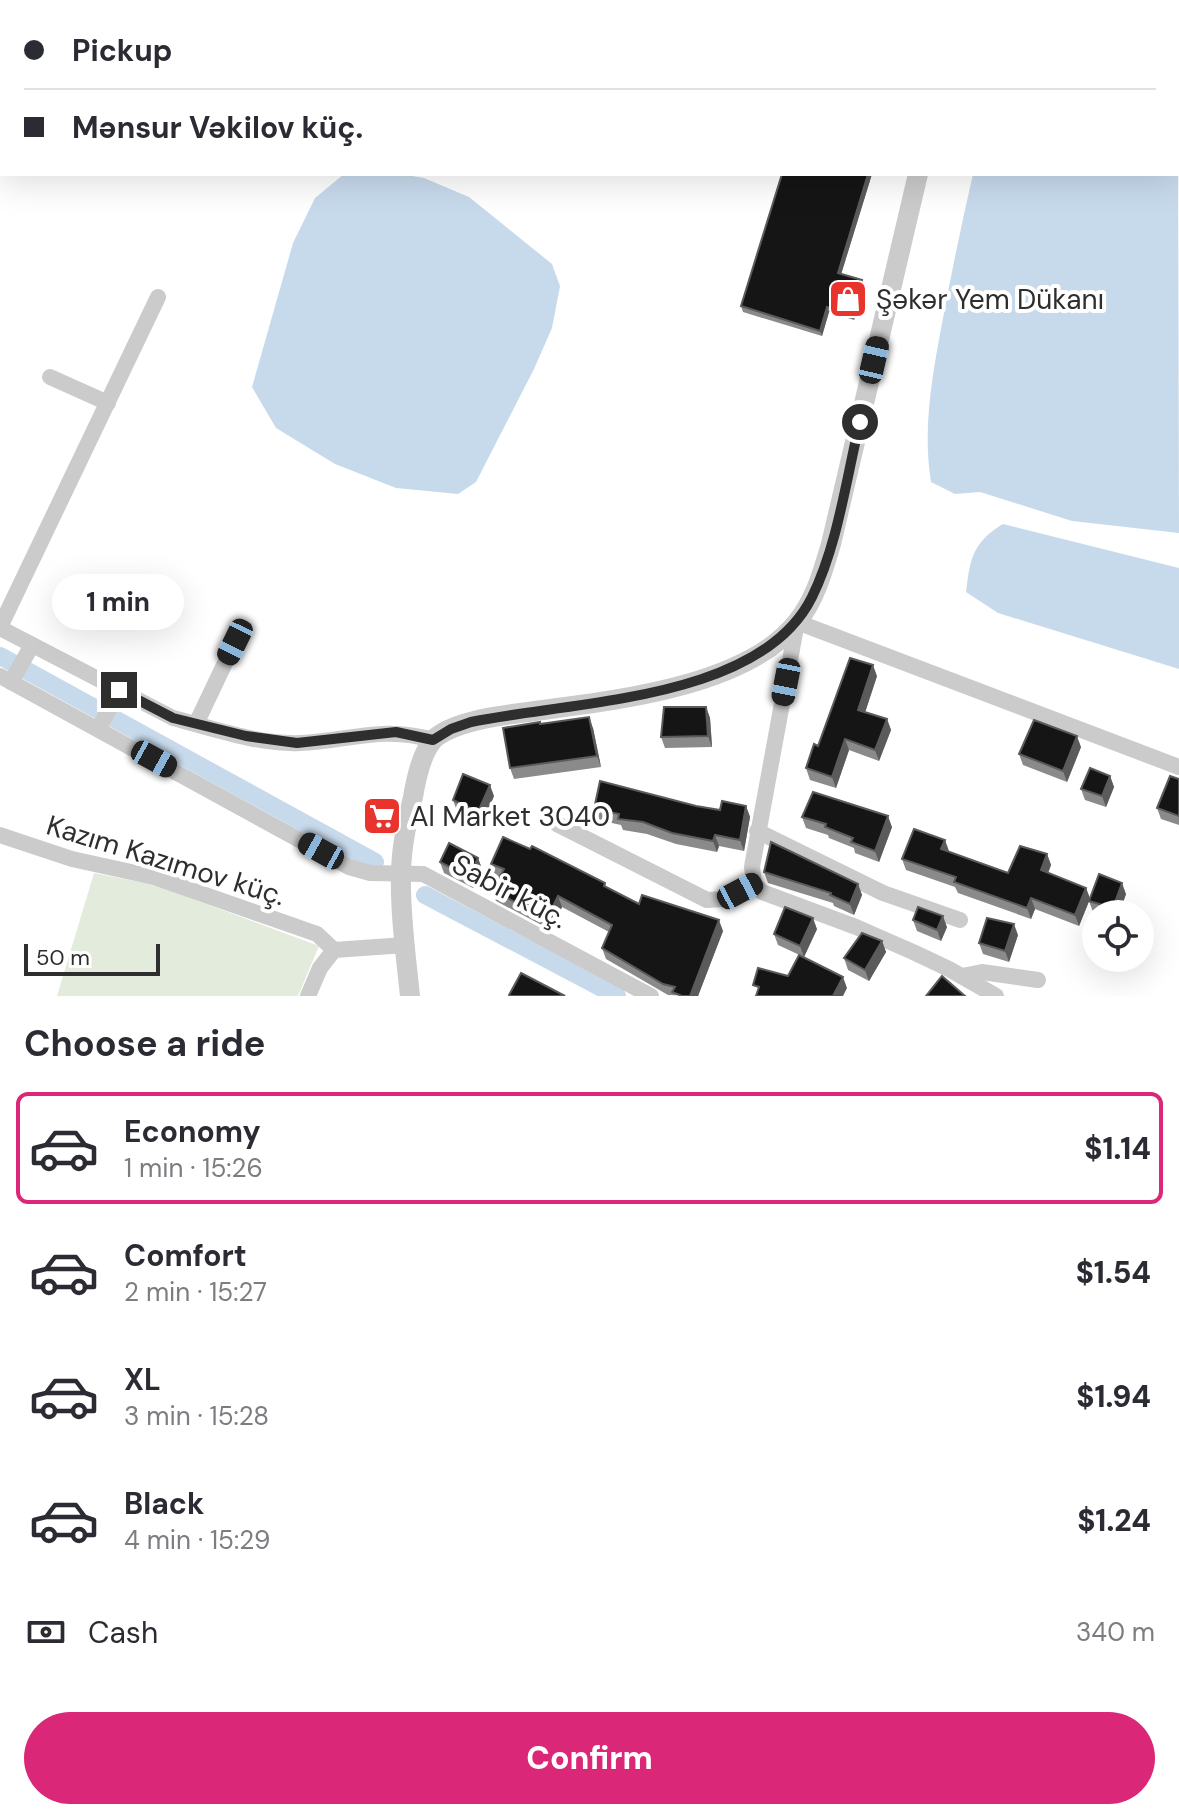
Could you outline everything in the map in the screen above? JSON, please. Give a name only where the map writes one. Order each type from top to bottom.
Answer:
[{"type":"street","points":[[918,176],[831,544],[822,574],[797,622],[752,867],[754,883],[762,892],[856,927],[962,976],[996,996]]},
{"type":"street","points":[[158,297],[0,628],[173,718],[196,724],[246,736],[297,743],[396,732],[433,740]]},
{"type":"street","points":[[50,377],[108,403]]},
{"type":"street","points":[[410,996],[401,872],[415,782],[433,740],[471,722],[587,704],[704,679],[755,657],[797,622]]},
{"type":"street","points":[[797,622],[1179,767]]},
{"type":"street","points":[[196,724],[235,642]]},
{"type":"street","points":[[6,679],[32,645]]},
{"type":"street","name":"Sabir küç.","points":[[6,679],[349,867],[370,873],[423,874],[651,996]]},
{"type":"street","points":[[99,728],[119,690]]},
{"type":"street","points":[[557,824],[707,900],[725,899],[754,883]]},
{"type":"street","points":[[757,831],[883,893],[960,920]]},
{"type":"street","name":"Kazım Kazımov küç.","points":[[0,835],[72,859],[154,877],[317,934],[334,950]]},
{"type":"street","points":[[308,996],[320,968],[334,950],[405,945]]},
{"type":"street","points":[[962,976],[982,972],[1038,980]]},
{"type":"green space","points":[[94,873],[155,885],[319,946],[298,996],[57,996]]},
{"type":"water","points":[[342,176],[424,178],[469,197],[552,264],[560,286],[552,328],[476,482],[458,494],[396,488],[335,464],[276,428],[252,387],[293,243],[315,198]]},
{"type":"water","points":[[973,176],[1178,176],[1179,533],[1072,521],[980,492],[955,494],[931,482],[928,420],[932,379]]},
{"type":"water","points":[[1003,524],[1179,568],[1179,669],[998,613],[966,592],[969,570],[979,544]]},
{"type":"building","points":[[781,176],[867,176],[838,273],[862,280],[852,314],[827,307],[820,331],[741,306]]},
{"type":"building","points":[[850,658],[873,665],[858,710],[887,719],[875,750],[845,739],[832,777],[806,768],[814,744],[818,746]]},
{"type":"building","points":[[664,707],[706,707],[708,736],[661,737]]},
{"type":"building","points":[[589,717],[597,756],[510,768],[503,728]]},
{"type":"building","points":[[1034,720],[1077,736],[1063,771],[1019,754]]},
{"type":"building","points":[[1090,768],[1110,776],[1102,796],[1081,789]]},
{"type":"building","points":[[463,774],[490,785],[478,812],[453,800]]},
{"type":"building","points":[[1170,776],[1179,779],[1179,816],[1157,808]]},
{"type":"building","points":[[600,781],[696,806],[720,810],[722,801],[746,806],[740,840],[715,835],[713,841],[672,833],[643,822],[618,819],[619,814],[594,809]]},
{"type":"building","points":[[813,792],[888,816],[875,851],[851,842],[853,838],[825,827],[826,824],[802,817]]},
{"type":"building","points":[[914,829],[945,840],[941,849],[1008,873],[1020,846],[1047,854],[1041,870],[1086,888],[1075,915],[1031,898],[1027,908],[954,882],[956,877],[902,859]]},
{"type":"building","points":[[503,837],[530,849],[532,846],[639,904],[642,895],[719,920],[690,996],[672,992],[675,987],[663,984],[602,948],[612,925],[558,896],[547,919],[492,890],[504,869],[491,864]]},
{"type":"building","points":[[771,842],[858,884],[850,904],[831,893],[764,872]]},
{"type":"building","points":[[449,843],[478,858],[469,877],[440,862]]},
{"type":"building","points":[[1099,874],[1122,883],[1116,900],[1089,900]]},
{"type":"building","points":[[785,907],[813,918],[800,946],[774,934]]},
{"type":"building","points":[[918,907],[943,916],[937,930],[913,920]]},
{"type":"building","points":[[987,918],[1014,924],[1005,951],[979,943]]},
{"type":"building","points":[[862,933],[882,941],[865,970],[844,958]]},
{"type":"building","points":[[799,955],[843,977],[833,996],[756,996],[759,987],[753,985],[758,968],[788,976]]},
{"type":"building","points":[[521,973],[565,996],[510,996]]},
{"type":"building","points":[[942,976],[965,996],[926,996]]},
{"type":"waterway","points":[[0,656],[375,862]]},
{"type":"waterway","points":[[425,895],[617,996]]},
{"type":"place","name":"Şəkər Yem Dükanı","points":[[848,299]]},
{"type":"place","name":"Al Market 3040","points":[[382,816]]},
{"type":"route","points":[[119,690],[173,718],[246,736],[297,743],[396,732],[433,740],[471,722],[587,704],[673,687],[725,672],[778,641],[797,622],[812,598],[831,544],[860,422]]}]
